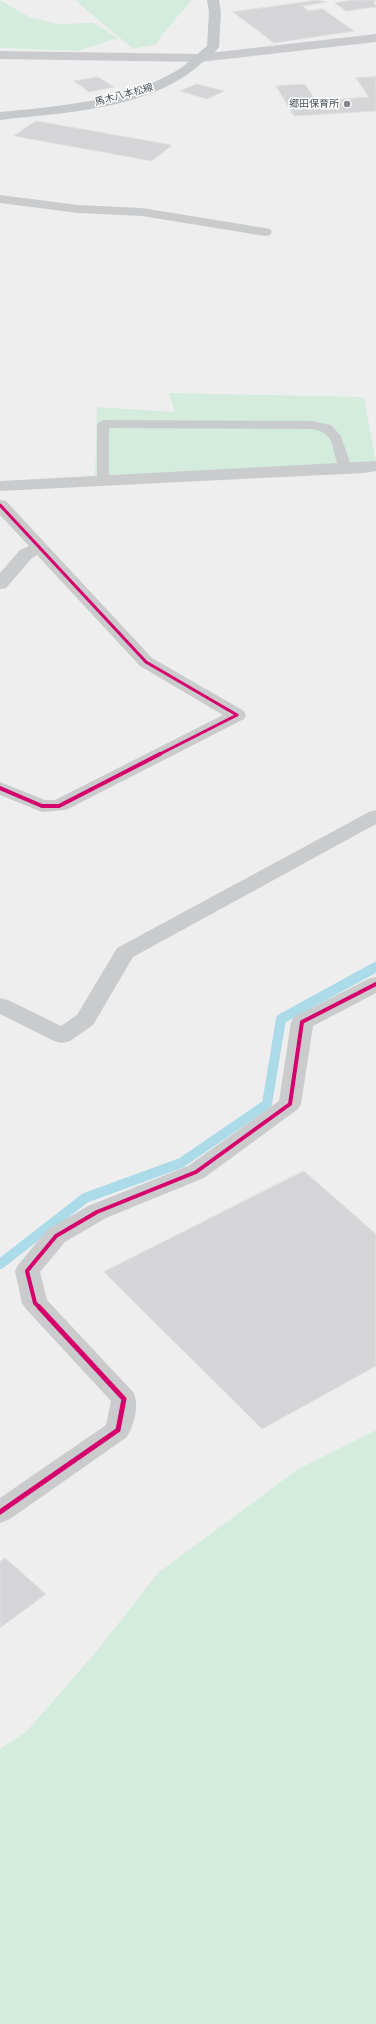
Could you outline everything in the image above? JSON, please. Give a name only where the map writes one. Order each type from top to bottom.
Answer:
[{"type":"main road","name":"馬木八本松線","points":[[0,116],[105,102],[152,89],[181,74],[213,47],[215,12],[213,0]]},
{"type":"street","points":[[0,55],[200,58],[376,38]]},
{"type":"street","points":[[0,199],[78,209],[142,212],[265,232]]},
{"type":"street","points":[[0,486],[346,469],[376,466]]},
{"type":"street","points":[[0,505],[146,662],[237,716],[59,806],[42,806],[0,788]]},
{"type":"street","points":[[0,584],[26,554],[39,548]]},
{"type":"street","points":[[0,1005],[62,1036],[85,1020],[124,953],[376,816]]},
{"type":"street","points":[[0,1512],[118,1430],[124,1399],[35,1303],[27,1271],[56,1236],[97,1212],[196,1172],[290,1104],[302,1022],[376,984]]},
{"type":"lane","points":[[103,481],[103,424],[312,424],[327,428],[337,439],[346,469]]},
{"type":"green space","points":[[0,0],[29,17],[57,24],[93,23],[118,38],[77,51],[0,48]]},
{"type":"green space","points":[[75,0],[192,0],[160,37],[157,44],[133,49]]},
{"type":"green space","points":[[169,393],[364,397],[376,462],[95,477],[97,407],[175,412]]},
{"type":"green space","points":[[376,1430],[376,2024],[0,2024],[0,1749],[27,1731],[95,1653],[158,1573],[298,1469]]},
{"type":"building","points":[[317,0],[327,2],[302,6],[298,3]]},
{"type":"building","points":[[353,0],[376,0],[374,2],[376,7],[346,11],[335,3]]},
{"type":"building","points":[[298,3],[309,11],[323,9],[354,31],[274,43],[233,12]]},
{"type":"building","points":[[98,77],[114,87],[89,92],[74,81]]},
{"type":"building","points":[[376,77],[376,111],[294,116],[276,86],[305,84],[316,101],[369,97],[356,78]]},
{"type":"building","points":[[197,84],[224,91],[207,99],[180,91]]},
{"type":"building","points":[[36,121],[172,145],[152,161],[14,136]]},
{"type":"building","points":[[304,1171],[376,1234],[376,1366],[262,1429],[104,1272]]},
{"type":"building","points":[[5,1558],[46,1594],[0,1628],[0,1562]]},
{"type":"waterway","points":[[0,1264],[85,1198],[181,1163],[267,1104],[281,1019],[376,967]]},
{"type":"cycle path","points":[[0,505],[146,662],[237,715],[59,806],[42,806],[0,788]]},
{"type":"cycle path","points":[[0,1512],[118,1430],[124,1399],[35,1303],[27,1271],[56,1236],[97,1212],[196,1172],[290,1104],[302,1022],[376,984]]},
{"type":"place","name":"郷田保育所","points":[[347,104]]}]
